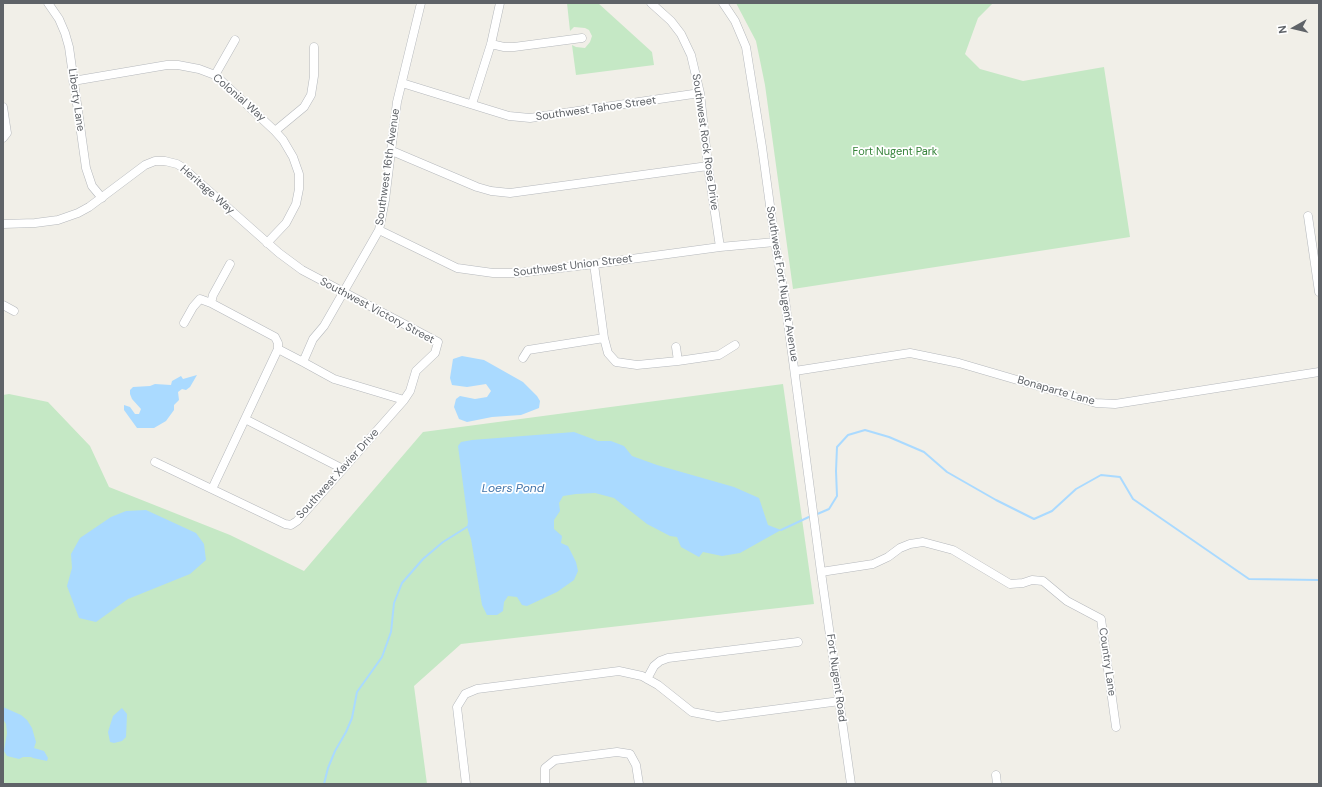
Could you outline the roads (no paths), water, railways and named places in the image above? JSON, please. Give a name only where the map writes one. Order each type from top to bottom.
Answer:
[{"type":"street","name":"Liberty Lane","points":[[48,3],[65,33],[86,168],[92,186],[102,198]]},
{"type":"street","name":"Southwest 16th Avenue","points":[[303,362],[313,339],[324,326],[342,292],[379,230],[392,151],[397,102],[421,3]]},
{"type":"street","points":[[472,104],[491,44],[500,3]]},
{"type":"street","name":"Southwest Rock Rose Drive","points":[[651,3],[671,21],[681,34],[691,54],[700,93],[708,166],[720,247]]},
{"type":"street","name":"Southwest Fort Nugent Avenue","points":[[723,3],[735,21],[746,47],[796,371],[821,572]]},
{"type":"street","points":[[491,44],[504,47],[514,47],[582,38]]},
{"type":"street","points":[[215,75],[235,40]]},
{"type":"street","points":[[275,131],[304,107],[311,95],[314,76],[314,47]]},
{"type":"street","name":"Colonial Way","points":[[73,80],[167,65],[178,65],[199,69],[215,75],[284,140],[293,157],[299,174],[300,189],[296,204],[286,223],[267,243]]},
{"type":"street","name":"Southwest Tahoe Street","points":[[402,83],[509,116],[530,118],[700,93]]},
{"type":"street","points":[[3,107],[7,134],[3,138]]},
{"type":"street","points":[[392,151],[477,188],[510,193],[708,166]]},
{"type":"street","name":"Heritage Way","points":[[3,224],[35,223],[58,220],[78,213],[90,207],[145,165],[165,161],[182,167],[267,243]]},
{"type":"street","points":[[1308,216],[1319,292]]},
{"type":"street","name":"Southwest Union Street","points":[[379,230],[457,268],[493,273],[518,273],[720,247],[775,242]]},
{"type":"street","name":"Southwest Victory Street","points":[[267,243],[302,270],[438,342],[435,353],[416,371],[410,391],[404,400]]},
{"type":"street","points":[[211,303],[213,295],[230,264]]},
{"type":"street","points":[[594,264],[604,338],[608,353],[616,362],[637,365],[678,361],[719,355],[735,345]]},
{"type":"street","points":[[184,323],[193,307],[200,299],[211,303],[275,337],[278,343],[278,350],[212,489]]},
{"type":"street","points":[[3,305],[14,311]]},
{"type":"street","points":[[523,358],[528,350],[604,338]]},
{"type":"street","points":[[676,347],[678,361]]},
{"type":"street","points":[[278,350],[334,379],[404,400]]},
{"type":"street","name":"Bonaparte Lane","points":[[796,371],[910,353],[959,363],[1096,403],[1115,404],[1319,372]]},
{"type":"street","name":"Southwest Xavier Drive","points":[[155,462],[285,524],[291,525],[298,521],[404,400]]},
{"type":"street","points":[[245,419],[343,469]]},
{"type":"street","name":"Country Lane","points":[[821,572],[873,564],[888,557],[900,548],[910,544],[923,542],[953,550],[1010,584],[1023,583],[1032,580],[1043,581],[1067,602],[1101,618],[1116,727]]},
{"type":"street","name":"Fort Nugent Road","points":[[821,572],[851,784]]},
{"type":"street","points":[[647,679],[654,666],[660,661],[668,658],[798,642]]},
{"type":"street","points":[[466,784],[457,707],[465,694],[477,688],[619,671],[642,676],[658,685],[692,712],[718,717],[840,701]]},
{"type":"street","points":[[545,784],[545,768],[555,760],[617,752],[630,754],[636,765],[639,784]]},
{"type":"street","points":[[996,775],[997,784]]},
{"type":"water","points":[[462,356],[484,360],[523,382],[537,396],[540,401],[539,408],[521,415],[492,417],[467,422],[459,419],[454,407],[456,399],[460,396],[475,399],[487,397],[491,391],[486,384],[467,387],[452,385],[450,378],[453,359]]},
{"type":"water","points":[[197,375],[190,387],[186,390],[182,389],[178,392],[179,400],[174,405],[174,410],[166,421],[154,428],[137,428],[124,410],[124,405],[130,407],[135,414],[139,414],[141,409],[132,399],[130,394],[130,390],[133,387],[150,386],[155,384],[171,385],[172,381],[181,376],[183,379]]},
{"type":"water","name":"Loers Pond","points":[[574,432],[598,441],[611,441],[624,446],[632,456],[657,465],[734,487],[759,498],[768,525],[781,530],[740,553],[722,556],[703,552],[699,557],[681,547],[677,537],[670,536],[647,524],[614,498],[595,493],[563,496],[559,503],[560,511],[554,520],[554,529],[562,536],[561,543],[568,546],[576,562],[578,571],[574,580],[557,592],[527,606],[522,605],[517,597],[508,596],[504,602],[503,611],[497,615],[487,615],[482,605],[471,539],[467,527],[468,522],[458,446],[461,442],[472,440]]},
{"type":"water","points":[[146,510],[196,533],[204,544],[206,560],[190,574],[128,599],[96,622],[79,618],[67,586],[72,568],[71,554],[80,538],[111,517],[126,511]]},
{"type":"water","points":[[3,707],[21,715],[27,720],[32,728],[36,742],[34,748],[44,751],[48,758],[47,761],[31,757],[23,757],[19,759],[7,756],[4,751],[7,733],[6,724],[3,719]]},
{"type":"water","points":[[122,708],[127,714],[126,737],[122,741],[114,743],[110,742],[108,732],[113,716]]},
{"type":"waterway","points":[[815,515],[829,509],[837,496],[837,447],[848,435],[865,430],[889,437],[924,452],[947,472],[996,500],[1034,519],[1052,511],[1076,489],[1101,475],[1120,477],[1133,499],[1249,579],[1319,580]]},
{"type":"waterway","points":[[781,530],[811,516]]},
{"type":"waterway","points":[[324,784],[328,768],[335,751],[352,718],[357,692],[382,657],[391,632],[394,603],[402,583],[423,559],[443,542],[467,527]]},
{"type":"park label","name":"Fort Nugent Park","points":[[895,152]]}]
